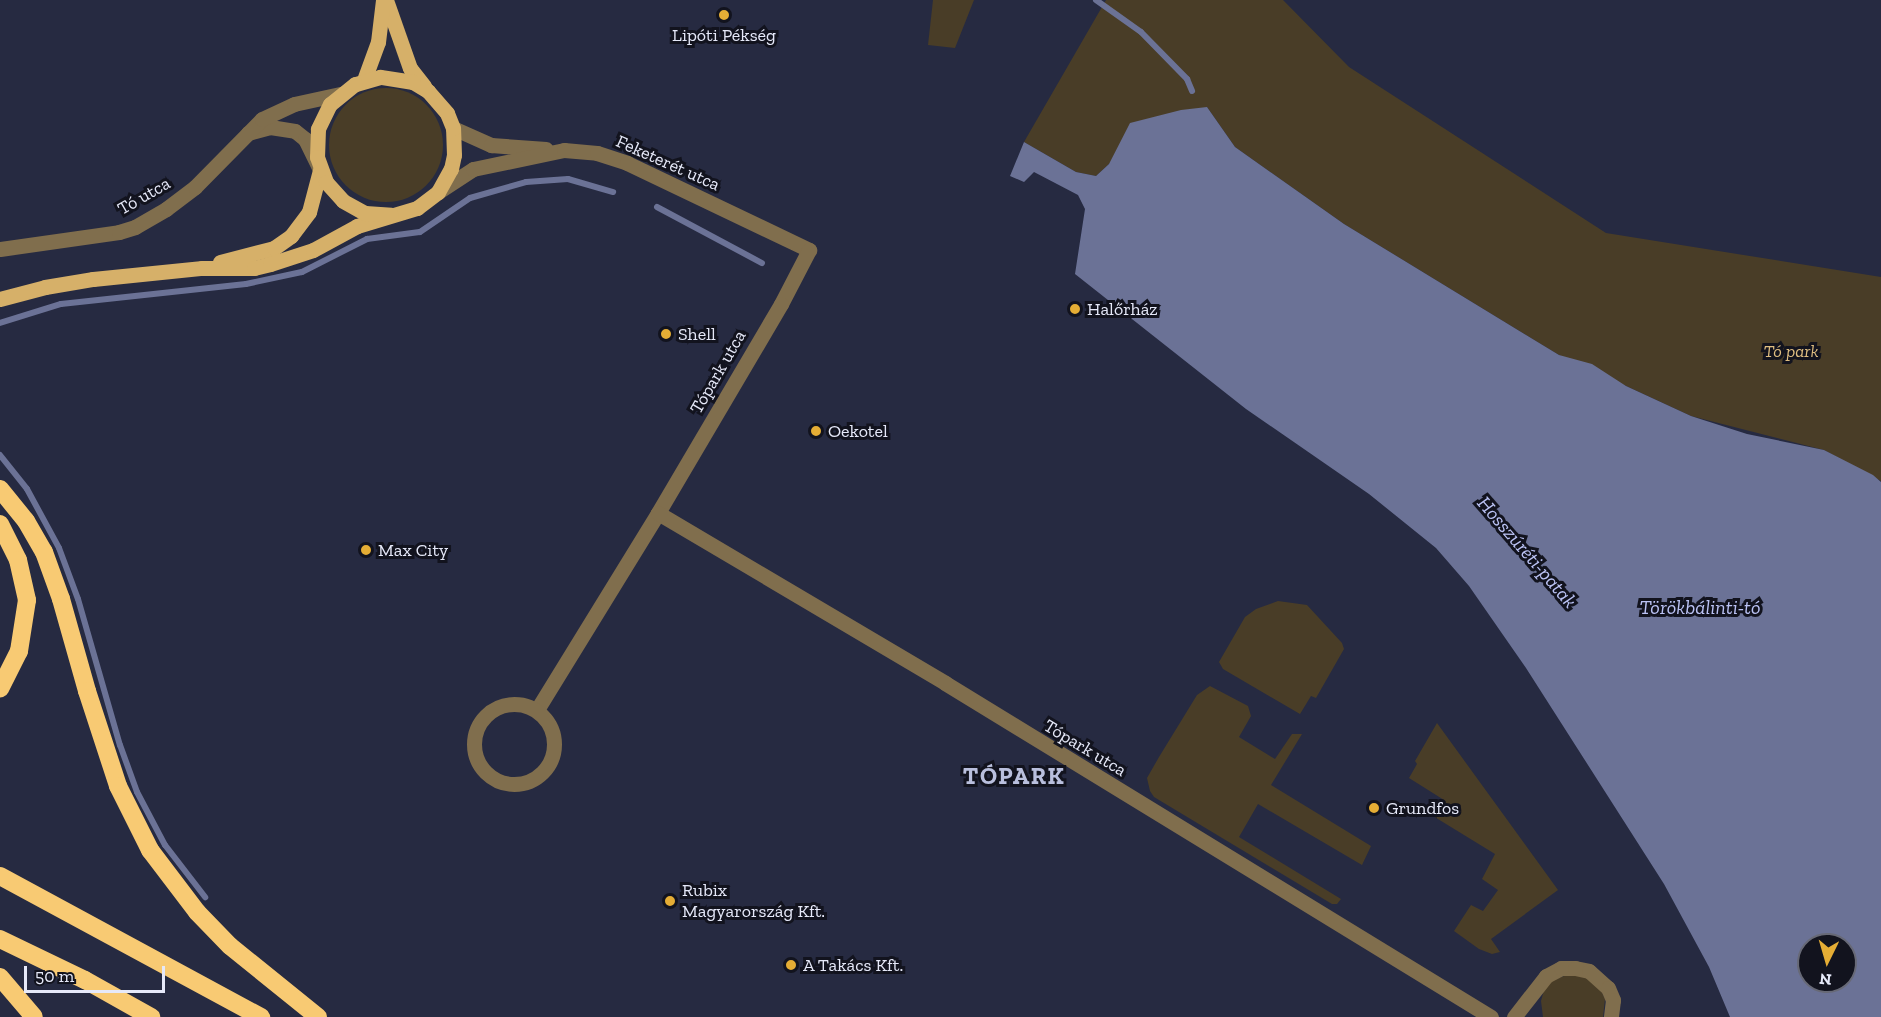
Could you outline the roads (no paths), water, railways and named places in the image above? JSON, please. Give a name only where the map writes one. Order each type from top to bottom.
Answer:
[{"type":"highway","points":[[0,489],[26,521],[44,552],[61,599],[87,691],[118,786],[150,850],[197,912],[230,946],[318,1017]]},
{"type":"highway","points":[[0,524],[18,560],[27,600],[19,651],[0,689]]},
{"type":"highway","points":[[0,876],[261,1017]]},
{"type":"highway","points":[[0,939],[151,1017]]},
{"type":"highway","points":[[0,977],[34,1017]]},
{"type":"main road","points":[[364,80],[378,42],[385,0]]},
{"type":"main road","points":[[0,299],[59,284],[202,268],[254,268],[288,260],[313,250],[357,226],[417,208],[438,192],[453,162],[453,128],[447,113],[410,68],[385,0]]},
{"type":"main road","points":[[391,215],[365,213],[348,204],[333,192],[320,170],[316,157],[318,129],[323,116],[340,94],[364,80],[380,77],[397,78],[413,82],[428,91]]},
{"type":"main road","points":[[202,268],[274,248],[291,236],[309,212],[320,170]]},
{"type":"street","name":"Tó utca","points":[[0,249],[111,234],[135,227],[166,209],[195,187],[248,133],[274,111],[340,94]]},
{"type":"street","points":[[248,133],[270,127],[295,131],[305,139],[320,170]]},
{"type":"street","points":[[453,128],[491,145],[564,150]]},
{"type":"street","name":"Feketerét utca","points":[[438,192],[473,170],[564,150],[597,153],[627,164],[809,250]]},
{"type":"street","name":"Tópark utca","points":[[537,710],[658,513],[781,304],[809,250]]},
{"type":"street","name":"Tópark utca","points":[[658,513],[945,683],[1491,1017]]},
{"type":"street","points":[[515,703],[537,710],[549,722],[555,739],[553,757],[544,772],[529,782],[511,784],[494,779],[481,767],[473,746],[478,724],[494,708],[515,703]]},
{"type":"street","points":[[1514,1017],[1546,976],[1561,968],[1575,968],[1589,971],[1608,988],[1613,1000],[1611,1017]]},
{"type":"water","name":"Törökbálinti-tó","points":[[1207,107],[1235,147],[1344,224],[1559,355],[1592,364],[1626,386],[1691,416],[1747,434],[1824,450],[1873,475],[1881,482],[1881,1017],[1730,1017],[1709,967],[1664,884],[1526,668],[1469,586],[1436,548],[1369,494],[1246,409],[1075,274],[1085,209],[1078,195],[1034,172],[1024,182],[1010,176],[1024,142],[1076,172],[1096,176],[1109,164],[1130,123],[1181,110]]},
{"type":"waterway","name":"Hosszúréti-patak","points":[[1096,0],[1141,32],[1187,79],[1192,91]]},
{"type":"waterway","points":[[0,323],[61,304],[246,284],[302,272],[367,239],[420,232],[470,198],[526,182],[568,179],[613,192]]},
{"type":"waterway","points":[[657,207],[762,263]]},
{"type":"waterway","points":[[0,455],[27,489],[59,548],[78,599],[120,745],[137,792],[165,845],[205,897]]},
{"type":"place","name":"Lipóti Pékség","points":[[724,15]]},
{"type":"place","name":"Halőrház","points":[[1075,309]]},
{"type":"place","name":"Shell","points":[[666,334]]},
{"type":"place","name":"Oekotel","points":[[816,431]]},
{"type":"place","name":"Max City","points":[[366,550]]},
{"type":"place","name":"Grundfos","points":[[1374,808]]},
{"type":"place","name":"Rubix Magyarország Kft.","points":[[670,901]]},
{"type":"place","name":"A Takács Kft.","points":[[791,965]]},
{"type":"district","name":"TÓPARK","points":[[1014,776]]},
{"type":"park label","name":"Tó park","points":[[1791,351]]}]
